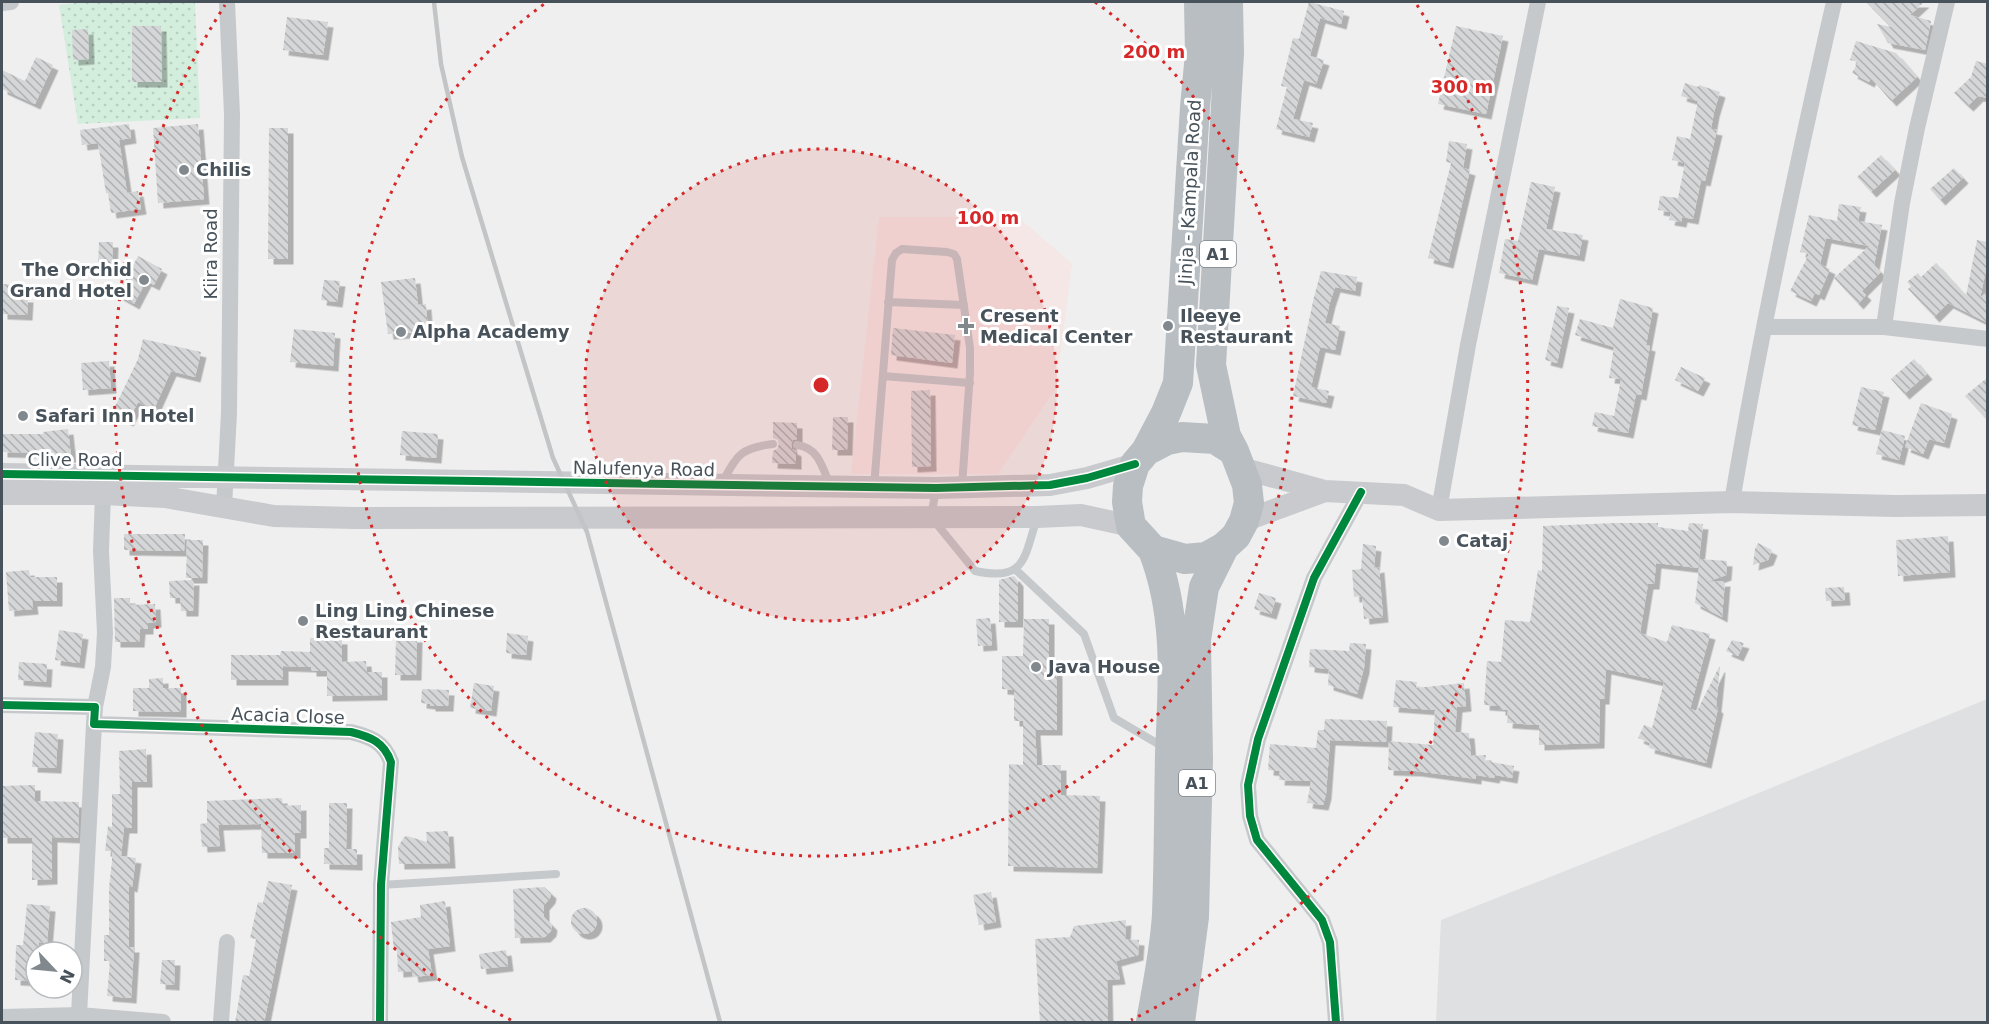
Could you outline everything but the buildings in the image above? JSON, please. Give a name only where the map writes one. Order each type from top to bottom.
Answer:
[{"type":"highway","name":"Jinja - Kampala Road","points":[[1141,458],[1166,413],[1178,383],[1200,54],[1199,2]]},
{"type":"highway","name":"A1","points":[[1153,550],[1185,560],[1206,557],[1224,547],[1236,536],[1244,521],[1249,503],[1247,485],[1226,436],[1211,365],[1229,53],[1228,2]]},
{"type":"highway","points":[[1141,458],[1167,440],[1182,437],[1215,439],[1237,459]]},
{"type":"highway","name":"A1","points":[[1141,458],[1128,486],[1126,502],[1131,526],[1153,550],[1164,578],[1171,630],[1174,696],[1170,751],[1167,916],[1151,1023]]},
{"type":"highway","name":"A1","points":[[1180,1023],[1194,917],[1198,760],[1196,640],[1204,587],[1224,547]]},
{"type":"street","points":[[2,3],[11,2]]},
{"type":"street","name":"Kiira Road","points":[[224,507],[230,413],[232,114],[227,2]]},
{"type":"street","points":[[1438,510],[1468,345],[1538,2]]},
{"type":"street","points":[[1732,502],[1784,220],[1834,2]]},
{"type":"street","points":[[1884,327],[1902,202],[1947,2]]},
{"type":"street","points":[[1764,327],[1884,327],[1988,339]]},
{"type":"street","name":"Nalufenya Road","points":[[149,476],[962,488],[1050,485],[1087,478],[1141,458]]},
{"type":"street","points":[[1237,459],[1325,490],[1404,495],[1438,510],[1732,502],[1895,506],[1988,505]]},
{"type":"street","name":"Clive Road","points":[[2,474],[149,476]]},
{"type":"street","points":[[1244,521],[1325,490]]},
{"type":"street","points":[[1336,1023],[1330,942],[1322,921],[1257,840],[1250,816],[1248,785],[1258,739],[1314,578],[1361,492]]},
{"type":"street","name":"Clive Road","points":[[2,494],[103,494],[165,497],[224,507]]},
{"type":"street","points":[[79,1015],[95,707],[103,667],[105,633],[101,551],[103,494]]},
{"type":"street","points":[[224,507],[274,516],[355,518],[1037,517],[1081,515],[1131,526]]},
{"type":"street","points":[[2,705],[95,707]]},
{"type":"street","name":"Acacia Close","points":[[94,724],[351,732],[368,736],[379,742],[388,753],[391,762],[381,885],[380,1023]]},
{"type":"street","points":[[221,1023],[227,942]]},
{"type":"street","points":[[2,1017],[79,1015],[163,1023]]},
{"type":"lane","points":[[874,487],[892,260],[896,252],[902,249],[947,252],[954,254],[957,259],[970,348],[970,383],[962,488]]},
{"type":"lane","points":[[888,303],[964,305]]},
{"type":"lane","points":[[883,376],[970,383]]},
{"type":"lane","points":[[721,484],[736,457],[742,451],[753,446],[773,444]]},
{"type":"lane","points":[[797,444],[806,446],[814,452],[831,486]]},
{"type":"lane","points":[[936,488],[931,517],[975,572],[1016,570],[1023,562],[1037,517]]},
{"type":"lane","points":[[1016,570],[1084,634],[1114,718],[1170,751]]},
{"type":"lane","points":[[381,885],[556,874]]},
{"type":"shaded area","name":"Cresent Medical Center","points":[[879,217],[1018,217],[1072,264],[1056,388],[998,474],[851,474]]},
{"type":"shaded area","points":[[1987,699],[1987,1022],[1436,1022],[1441,920],[1671,829]]},
{"type":"green space","points":[[83,2],[195,2],[200,118],[78,124],[59,5]]},
{"type":"railway","points":[[434,2],[441,64],[462,157],[553,458],[587,532],[720,1022]]},
{"type":"cycle path","points":[[2,474],[936,488],[1050,485],[1087,478],[1135,464]]},
{"type":"cycle path","points":[[1336,1022],[1330,942],[1322,920],[1257,840],[1250,816],[1248,785],[1258,739],[1314,578],[1361,492]]},
{"type":"cycle path","points":[[2,705],[95,707],[94,724],[351,732],[371,738],[381,745],[391,762],[381,885],[380,1022]]},
{"type":"place","name":"Chilis","points":[[184,170]]},
{"type":"place","name":"The Orchid Grand Hotel","points":[[144,280]]},
{"type":"place","name":"Cresent Medical Center","points":[[966,326]]},
{"type":"place","name":"Ileeye Restaurant","points":[[1168,326]]},
{"type":"place","name":"Alpha Academy","points":[[401,332]]},
{"type":"place","name":"Safari Inn Hotel","points":[[23,416]]},
{"type":"place","name":"Cataj","points":[[1444,541]]},
{"type":"place","name":"Ling Ling Chinese Restaurant","points":[[303,621]]},
{"type":"place","name":"Java House","points":[[1036,667]]}]
